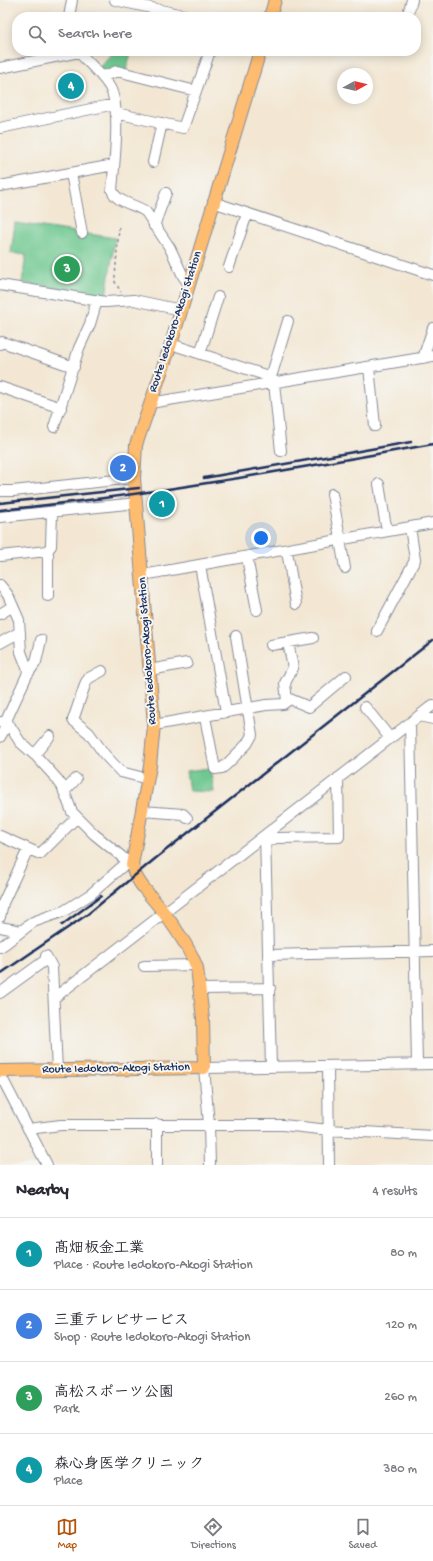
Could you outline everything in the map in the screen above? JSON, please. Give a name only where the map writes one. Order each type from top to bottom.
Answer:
[{"type":"main road","points":[[271,12],[275,0]]},
{"type":"main road","name":"Route Iedokoro-Akogi Station","points":[[0,1071],[204,1068],[204,1019],[196,966],[190,952],[164,913],[134,876],[132,865],[148,779],[154,725],[143,574],[134,478],[136,445],[171,344],[258,56]]},
{"type":"street","points":[[70,12],[72,0]]},
{"type":"street","points":[[115,0],[169,12]]},
{"type":"street","points":[[408,12],[412,0]]},
{"type":"street","points":[[0,68],[58,56]]},
{"type":"street","points":[[82,56],[108,84],[113,93],[116,108],[112,190],[115,196],[140,207],[146,212],[170,248],[183,276],[189,284]]},
{"type":"street","points":[[0,128],[116,108],[162,123],[183,128],[208,56]]},
{"type":"street","points":[[102,77],[116,71],[196,91]]},
{"type":"street","points":[[153,162],[162,123]]},
{"type":"street","points":[[0,186],[114,165]]},
{"type":"street","points":[[71,173],[82,233]]},
{"type":"street","points":[[154,226],[166,193]]},
{"type":"street","points":[[213,202],[433,275]]},
{"type":"street","points":[[229,266],[245,220],[249,214]]},
{"type":"street","points":[[0,285],[106,302],[134,300],[181,310]]},
{"type":"street","points":[[200,354],[218,297]]},
{"type":"street","points":[[54,427],[79,348],[90,324],[97,300]]},
{"type":"street","points":[[281,451],[273,380],[288,322]]},
{"type":"street","points":[[150,403],[273,380],[369,367],[428,357],[433,328]]},
{"type":"street","points":[[0,344],[2,342],[74,367]]},
{"type":"street","points":[[171,344],[273,380]]},
{"type":"street","points":[[369,367],[375,426]]},
{"type":"street","points":[[0,388],[60,408]]},
{"type":"street","points":[[0,492],[134,478]]},
{"type":"street","points":[[379,484],[388,531]]},
{"type":"street","points":[[332,494],[345,568]]},
{"type":"street","points":[[0,517],[137,503]]},
{"type":"street","points":[[0,556],[47,551],[51,546],[52,512]]},
{"type":"street","points":[[143,574],[433,523]]},
{"type":"street","points":[[377,631],[415,560],[410,527]]},
{"type":"street","points":[[285,550],[288,556],[296,604]]},
{"type":"street","points":[[47,551],[48,596]]},
{"type":"street","points":[[249,556],[248,563],[257,610]]},
{"type":"street","points":[[200,565],[226,712]]},
{"type":"street","points":[[0,585],[8,595],[19,620],[20,652],[28,670],[27,675]]},
{"type":"street","points":[[0,614],[12,606]]},
{"type":"street","points":[[0,643],[20,632]]},
{"type":"street","points":[[205,717],[215,769],[222,768],[247,744],[252,735],[236,636]]},
{"type":"street","points":[[272,645],[313,638]]},
{"type":"street","points":[[0,737],[4,723],[27,675],[34,667],[41,640]]},
{"type":"street","points":[[286,701],[285,683],[293,668],[288,642]]},
{"type":"street","points":[[150,670],[187,664]]},
{"type":"street","points":[[102,671],[88,678],[73,720],[89,733],[105,755],[121,772],[148,779]]},
{"type":"street","points":[[154,725],[205,717],[248,708],[283,704],[290,699],[306,710],[346,676]]},
{"type":"street","points":[[54,998],[164,913],[265,838],[338,778],[433,705]]},
{"type":"street","points":[[365,707],[390,738]]},
{"type":"street","points":[[419,716],[433,719]]},
{"type":"street","points":[[4,723],[13,730],[20,742],[34,754],[57,779],[72,812],[94,834],[132,865]]},
{"type":"street","points":[[410,723],[416,952],[417,1064]]},
{"type":"street","points":[[34,754],[50,736]]},
{"type":"street","points":[[265,838],[339,837],[338,778]]},
{"type":"street","points":[[64,792],[76,779]]},
{"type":"street","points":[[142,811],[183,814],[187,818]]},
{"type":"street","points":[[0,836],[40,854],[77,817]]},
{"type":"street","points":[[265,838],[271,1067]]},
{"type":"street","points":[[0,917],[4,903],[28,849]]},
{"type":"street","points":[[0,947],[33,922],[64,911],[91,894],[124,865],[132,865]]},
{"type":"street","points":[[0,927],[21,930]]},
{"type":"street","points":[[269,955],[433,951]]},
{"type":"street","points":[[0,993],[46,958],[52,967],[57,1070]]},
{"type":"street","points":[[144,966],[196,966]]},
{"type":"street","points":[[200,989],[270,988]]},
{"type":"street","points":[[210,1165],[210,1124],[204,1068],[433,1064]]},
{"type":"street","points":[[328,1066],[329,1165]]},
{"type":"street","points":[[0,1074],[47,1165]]},
{"type":"street","points":[[157,1124],[157,1165]]},
{"type":"street","points":[[28,1129],[61,1125],[283,1125],[329,1130],[433,1136]]},
{"type":"path","points":[[119,228],[115,282],[127,300]]},
{"type":"green space","points":[[110,56],[130,56],[125,73],[96,71]]},
{"type":"green space","points":[[15,223],[115,238],[106,296],[22,283],[26,255],[11,253]]},
{"type":"green space","points":[[210,768],[214,792],[189,791],[186,771]]},
{"type":"railway","points":[[204,478],[411,442]]},
{"type":"railway","points":[[0,510],[163,490],[271,473],[433,444]]},
{"type":"railway","points":[[0,503],[139,488]]},
{"type":"railway","points":[[0,974],[88,914],[156,858],[433,640]]},
{"type":"railway","points":[[62,925],[101,896]]},
{"type":"place","name":"森心身医学クリニック","points":[[71,86]]},
{"type":"place","name":"高松スポーツ公園","points":[[67,269]]},
{"type":"place","name":"三重テレビサービス","points":[[123,468]]},
{"type":"place","name":"髙畑板金工業","points":[[162,504]]}]
